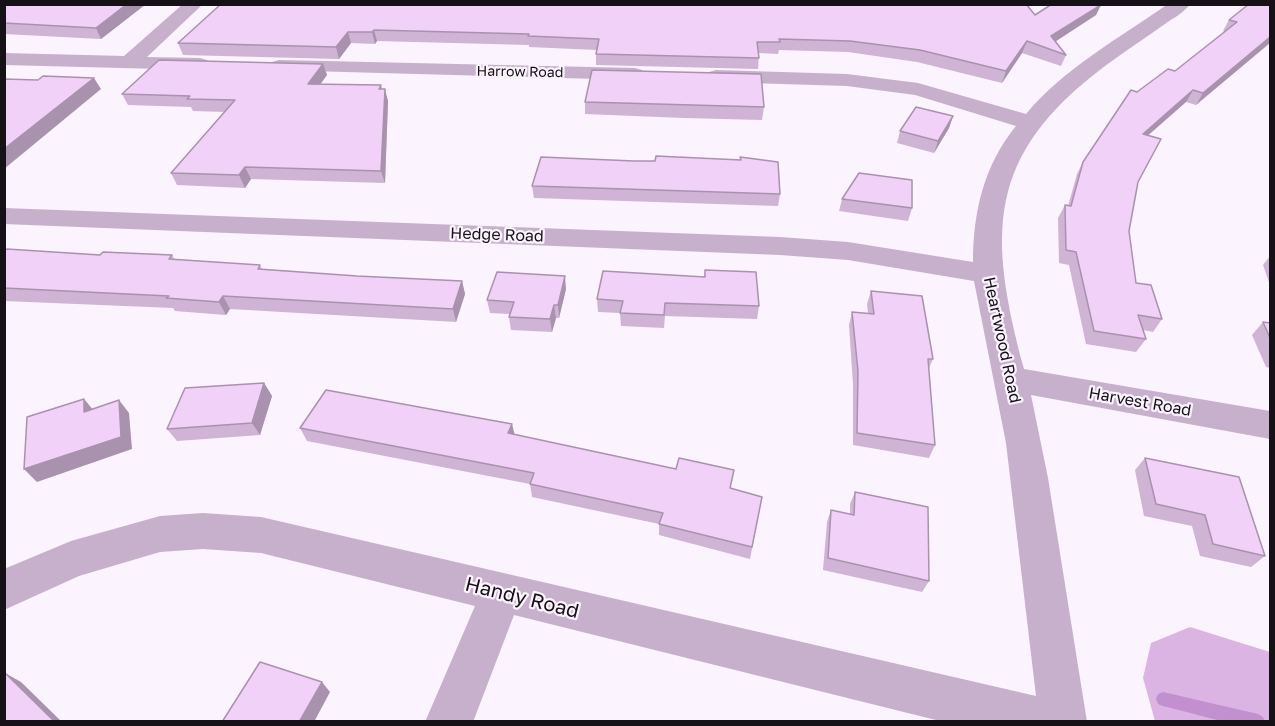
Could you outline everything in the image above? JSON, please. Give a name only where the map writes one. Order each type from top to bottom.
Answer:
[{"type":"street","points":[[129,62],[194,4]]},
{"type":"street","name":"Heartwood Road","points":[[1063,722],[1024,441],[1000,343],[988,274],[986,233],[989,206],[1006,160],[1030,123],[1052,98],[1075,78],[1177,5]]},
{"type":"street","points":[[4,59],[221,65]]},
{"type":"street","name":"Harrow Road","points":[[256,66],[655,75]]},
{"type":"street","points":[[691,76],[868,81],[918,89],[1030,123]]},
{"type":"street","name":"Hedge Road","points":[[4,216],[780,246],[848,251],[988,274]]},
{"type":"street","name":"Harvest Road","points":[[1010,379],[1270,425]]},
{"type":"street","name":"Handy Road","points":[[4,590],[71,560],[160,534],[203,531],[261,535],[1043,722]]},
{"type":"street","points":[[449,722],[501,594]]},
{"type":"shaded area","points":[[1190,627],[1270,652],[1270,721],[1155,721],[1143,678],[1151,643]]},
{"type":"building","points":[[4,4],[127,4],[96,28],[4,23]]},
{"type":"building","points":[[221,4],[1026,4],[1035,15],[1052,4],[1101,5],[1051,36],[1066,55],[1027,41],[1006,71],[920,50],[850,41],[779,39],[780,42],[757,42],[759,58],[596,54],[599,39],[528,36],[529,34],[374,30],[372,32],[348,32],[336,47],[178,43]]},
{"type":"building","points":[[1249,4],[1270,4],[1270,37],[1203,93],[1193,90],[1143,134],[1161,139],[1138,182],[1129,231],[1136,283],[1151,285],[1162,319],[1138,315],[1146,339],[1094,331],[1076,252],[1066,250],[1065,205],[1071,206],[1083,162],[1131,90],[1137,92],[1168,69],[1175,71],[1237,22],[1229,20]]},
{"type":"building","points":[[159,60],[323,64],[308,84],[381,85],[379,89],[385,89],[381,171],[245,167],[239,175],[171,173],[235,100],[122,94]]},
{"type":"building","points":[[592,70],[761,74],[764,107],[585,102]]},
{"type":"building","points":[[43,76],[94,78],[4,149],[4,79],[38,80]]},
{"type":"building","points":[[916,107],[953,116],[938,141],[900,131]]},
{"type":"building","points":[[656,156],[741,160],[740,157],[778,162],[780,194],[532,186],[541,157],[655,161]]},
{"type":"building","points":[[859,173],[912,180],[912,208],[842,199]]},
{"type":"building","points":[[7,249],[100,255],[103,252],[172,255],[169,259],[260,265],[258,269],[462,281],[453,309],[223,296],[219,302],[166,298],[169,296],[4,288],[4,251]]},
{"type":"building","points":[[705,270],[756,272],[759,306],[665,303],[664,315],[620,313],[623,301],[597,299],[603,271],[705,277]]},
{"type":"building","points":[[497,272],[565,276],[558,305],[554,305],[550,319],[509,317],[514,302],[487,300]]},
{"type":"building","points":[[871,291],[922,296],[933,359],[928,359],[935,445],[857,433],[858,371],[852,312],[874,314]]},
{"type":"building","points":[[1263,322],[1270,323],[1270,338]]},
{"type":"building","points":[[264,383],[252,423],[167,429],[185,388]]},
{"type":"building","points":[[326,390],[512,424],[508,433],[676,469],[679,458],[734,470],[730,488],[762,497],[752,547],[659,524],[663,513],[530,484],[534,473],[300,428]]},
{"type":"building","points":[[84,399],[84,412],[119,400],[121,437],[24,469],[27,417]]},
{"type":"building","points":[[1145,458],[1239,477],[1265,556],[1213,544],[1205,515],[1156,504]]},
{"type":"building","points":[[855,492],[928,507],[929,581],[828,558],[831,510],[854,515]]},
{"type":"building","points":[[260,662],[322,682],[299,722],[222,722]]},
{"type":"building","points":[[5,673],[55,722],[4,722]]},
{"type":"waterway","points":[[1163,699],[1258,722]]}]
